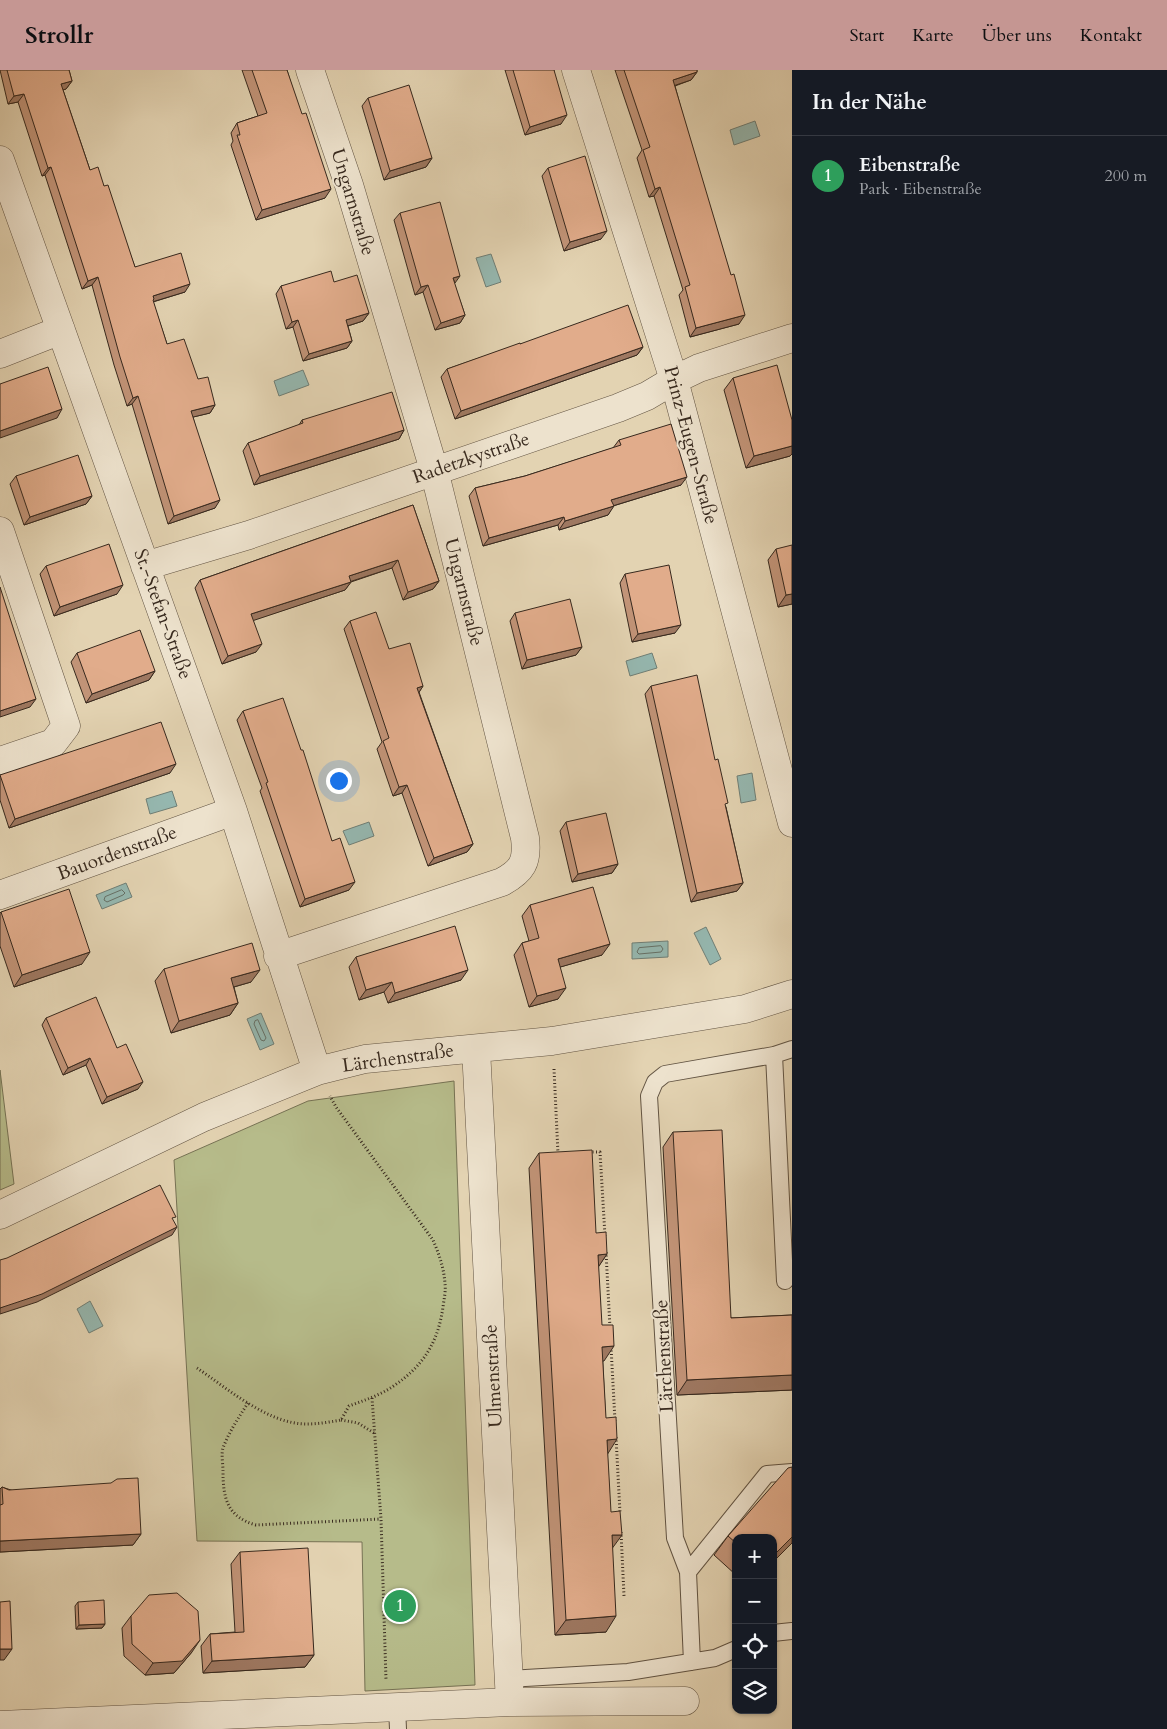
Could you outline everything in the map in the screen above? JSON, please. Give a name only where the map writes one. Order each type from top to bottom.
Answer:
[{"type":"street","name":"Ungarnstraße","points":[[278,956],[502,882],[514,875],[522,867],[527,852],[434,470],[349,185],[310,70]]},
{"type":"street","name":"Prinz-Eugen-Straße","points":[[576,70],[674,380],[792,823]]},
{"type":"street","name":"St.-Stefan-Straße","points":[[0,160],[10,221],[61,330],[233,812],[316,1071]]},
{"type":"street","points":[[0,354],[61,330]]},
{"type":"street","name":"Radetzkystraße","points":[[145,566],[249,535],[618,408],[647,396],[699,368],[792,338]]},
{"type":"street","points":[[0,531],[66,726],[53,743],[0,761]]},
{"type":"street","name":"Bauordenstraße","points":[[0,895],[233,812]]},
{"type":"street","name":"Lärchenstraße","points":[[0,1216],[204,1117],[316,1071],[365,1059],[552,1041],[745,1010],[792,994]]},
{"type":"street","name":"Ulmenstraße","points":[[476,1049],[509,1691]]},
{"type":"street","points":[[0,1725],[142,1724],[394,1715],[509,1691],[685,1701]]},
{"type":"lane","name":"Lärchenstraße","points":[[692,1662],[688,1572],[675,1538],[649,1096],[656,1082],[665,1074],[774,1055],[792,1049]]},
{"type":"lane","points":[[774,1055],[785,1281]]},
{"type":"lane","points":[[688,1572],[767,1474],[792,1472]]},
{"type":"lane","points":[[777,1632],[792,1631]]},
{"type":"lane","points":[[509,1691],[715,1658],[732,1651]]},
{"type":"path","points":[[552,1041],[558,1154],[567,1153]]},
{"type":"path","points":[[316,1071],[336,1107],[433,1240],[442,1262],[446,1286],[442,1315],[435,1340],[418,1366],[394,1386],[372,1398],[350,1406],[341,1420]]},
{"type":"path","points":[[584,1152],[600,1152],[605,1241]]},
{"type":"path","points":[[606,1250],[610,1330]]},
{"type":"path","points":[[610,1339],[620,1517]]},
{"type":"path","points":[[197,1368],[248,1403],[282,1420],[305,1424],[341,1420],[358,1423],[374,1432]]},
{"type":"path","points":[[372,1398],[394,1715]]},
{"type":"path","points":[[248,1403],[222,1450],[223,1492],[228,1504],[237,1516],[244,1522],[256,1525],[381,1519]]},
{"type":"path","points":[[621,1527],[624,1596]]},
{"type":"green space","points":[[0,1070],[14,1184],[0,1190]]},
{"type":"green space","points":[[454,1081],[475,1685],[365,1691],[362,1542],[197,1541],[174,1160],[308,1101]]},
{"type":"water","points":[[755,121],[760,136],[734,145],[730,130]]},
{"type":"water","points":[[491,254],[501,282],[486,287],[476,258]]},
{"type":"water","points":[[303,370],[309,385],[279,396],[274,381]]},
{"type":"water","points":[[652,653],[657,668],[630,676],[626,661]]},
{"type":"water","points":[[752,773],[756,800],[741,803],[737,776]]},
{"type":"water","points":[[172,791],[177,806],[150,814],[146,799]]},
{"type":"water","points":[[369,822],[374,836],[349,845],[343,831]]},
{"type":"water","points":[[126,883],[132,897],[102,909],[96,895]]},
{"type":"water","points":[[706,927],[721,959],[710,965],[694,933]]},
{"type":"water","points":[[668,941],[668,957],[632,959],[632,943]]},
{"type":"water","points":[[261,1013],[274,1044],[260,1050],[247,1019]]},
{"type":"water","points":[[90,1301],[103,1326],[89,1333],[77,1309]]},
{"type":"building","points":[[7,70],[69,70],[72,81],[61,84],[90,170],[98,167],[104,186],[108,185],[135,267],[181,253],[190,284],[153,296],[153,300],[167,344],[184,339],[198,379],[208,377],[215,405],[191,411],[220,500],[174,516],[138,396],[133,398],[98,277],[88,281],[51,167],[48,168],[24,94],[14,96]]},
{"type":"building","points":[[252,70],[287,70],[302,114],[306,113],[331,189],[262,210],[237,135],[240,135],[237,123],[267,113]]},
{"type":"building","points":[[513,70],[554,70],[567,115],[530,127]]},
{"type":"building","points":[[624,70],[697,70],[697,72],[673,80],[731,275],[734,274],[745,315],[696,328],[685,287],[690,285],[660,187],[655,189],[643,150],[650,147]]},
{"type":"building","points":[[409,85],[432,158],[390,171],[368,98]]},
{"type":"building","points":[[585,156],[607,231],[570,242],[548,168]]},
{"type":"building","points":[[440,202],[460,276],[453,278],[465,315],[441,323],[428,285],[421,287],[400,213]]},
{"type":"building","points":[[331,271],[334,282],[357,275],[369,313],[346,320],[352,341],[309,354],[298,320],[292,322],[281,286]]},
{"type":"building","points":[[628,305],[643,347],[461,411],[447,369]]},
{"type":"building","points":[[777,365],[792,420],[792,446],[754,456],[733,378]]},
{"type":"building","points":[[48,367],[62,409],[0,431],[0,384]]},
{"type":"building","points":[[392,392],[404,430],[260,476],[248,443],[303,423],[302,420]]},
{"type":"building","points":[[671,424],[687,477],[611,500],[614,506],[565,521],[564,517],[489,538],[475,488],[525,476],[621,445],[619,440]]},
{"type":"building","points":[[78,455],[92,496],[30,517],[16,476]]},
{"type":"building","points":[[413,505],[439,581],[408,592],[398,560],[349,576],[351,582],[251,614],[262,644],[228,656],[200,580]]},
{"type":"building","points":[[109,544],[123,585],[60,607],[46,566]]},
{"type":"building","points":[[792,545],[792,594],[786,595],[776,549]]},
{"type":"building","points":[[669,565],[681,625],[638,634],[625,574]]},
{"type":"building","points":[[0,587],[36,699],[0,711]]},
{"type":"building","points":[[570,599],[582,647],[527,660],[515,613]]},
{"type":"building","points":[[376,612],[389,649],[410,643],[423,686],[417,688],[473,844],[434,858],[407,785],[399,787],[383,741],[389,738],[350,621]]},
{"type":"building","points":[[140,630],[155,671],[92,694],[77,653]]},
{"type":"building","points":[[697,675],[715,760],[718,759],[728,803],[725,804],[743,883],[697,893],[651,686]]},
{"type":"building","points":[[283,698],[301,750],[303,750],[332,841],[340,838],[355,882],[305,899],[266,783],[268,782],[243,711]]},
{"type":"building","points":[[161,722],[176,764],[15,819],[0,775]]},
{"type":"building","points":[[606,813],[618,864],[578,874],[566,822]]},
{"type":"building","points":[[593,887],[610,944],[558,959],[566,988],[537,996],[522,943],[539,938],[530,905]]},
{"type":"building","points":[[69,889],[90,952],[22,975],[1,912]]},
{"type":"building","points":[[455,926],[468,970],[395,993],[392,982],[366,990],[356,957]]},
{"type":"building","points":[[252,943],[260,970],[231,978],[238,1003],[179,1021],[164,969]]},
{"type":"building","points":[[96,997],[117,1048],[126,1044],[143,1082],[107,1097],[90,1058],[68,1068],[46,1018]]},
{"type":"building","points":[[722,1130],[731,1318],[792,1315],[792,1375],[687,1380],[673,1132]]},
{"type":"building","points":[[592,1150],[596,1233],[606,1232],[607,1254],[598,1255],[602,1325],[613,1325],[614,1346],[602,1347],[606,1418],[616,1417],[617,1439],[607,1440],[611,1512],[620,1511],[622,1535],[612,1535],[616,1616],[566,1620],[539,1153]]},
{"type":"building","points":[[160,1185],[176,1217],[172,1218],[177,1227],[42,1294],[0,1308],[0,1260]]},
{"type":"building","points":[[792,1467],[792,1537],[777,1552],[777,1534],[732,1534],[732,1540],[728,1536],[788,1468]]},
{"type":"building","points":[[138,1478],[141,1534],[0,1541],[0,1505],[3,1504],[2,1487],[9,1490],[111,1483],[117,1479]]},
{"type":"building","points":[[308,1548],[314,1655],[212,1661],[210,1634],[244,1632],[240,1552]]},
{"type":"building","points":[[177,1593],[198,1611],[200,1640],[182,1661],[153,1663],[132,1644],[131,1616],[149,1595]]},
{"type":"building","points":[[104,1600],[105,1624],[79,1625],[78,1602]]},
{"type":"building","points":[[10,1601],[12,1649],[0,1649],[0,1602]]},
{"type":"place","name":"Eibenstraße","points":[[400,1606]]}]
